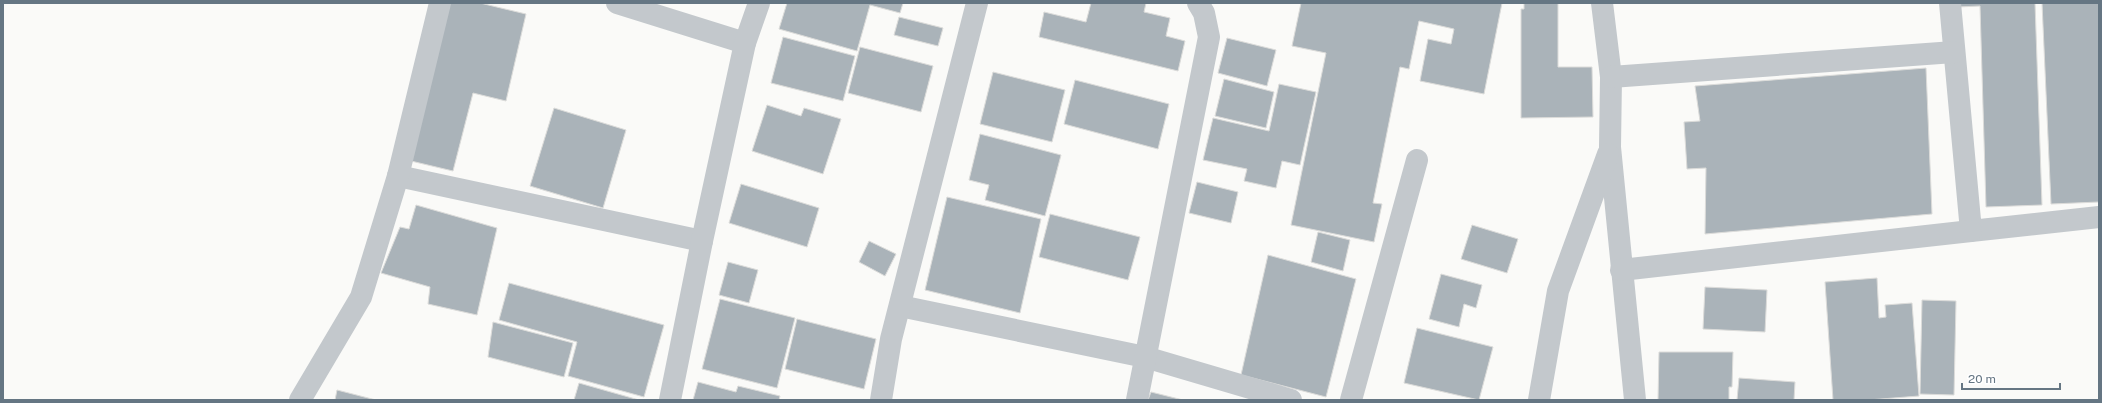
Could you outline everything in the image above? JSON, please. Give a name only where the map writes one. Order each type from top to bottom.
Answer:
[{"type":"street","points":[[300,400],[361,297],[398,176],[440,3]]},
{"type":"street","points":[[617,3],[745,43]]},
{"type":"street","points":[[670,400],[702,241],[745,43],[759,3]]},
{"type":"street","points":[[881,400],[891,339],[977,3]]},
{"type":"street","points":[[1137,400],[1209,37],[1204,13],[1198,3]]},
{"type":"street","points":[[1602,3],[1611,77],[1610,147],[1635,400]]},
{"type":"street","points":[[1950,3],[1971,231]]},
{"type":"street","points":[[1611,77],[1954,52]]},
{"type":"street","points":[[1539,400],[1558,291],[1610,147]]},
{"type":"street","points":[[1351,400],[1417,160]]},
{"type":"street","points":[[398,176],[702,241]]},
{"type":"street","points":[[1621,270],[2099,217]]},
{"type":"street","points":[[900,306],[1145,357],[1291,400]]},
{"type":"building","points":[[450,3],[480,3],[526,14],[506,101],[473,93],[453,171],[411,161]]},
{"type":"building","points":[[787,3],[903,3],[900,13],[870,5],[857,51],[779,29]]},
{"type":"building","points":[[1091,3],[1146,3],[1144,12],[1170,18],[1166,36],[1185,41],[1178,71],[1039,37],[1044,12],[1086,22]]},
{"type":"building","points":[[1301,3],[1502,3],[1484,94],[1420,81],[1428,39],[1451,44],[1454,29],[1419,21],[1409,69],[1400,67],[1373,203],[1382,204],[1374,242],[1291,225],[1326,53],[1292,46]]},
{"type":"building","points":[[1524,3],[1558,3],[1558,67],[1592,67],[1593,117],[1521,118],[1521,9],[1524,9]]},
{"type":"building","points":[[1957,3],[2035,3],[2042,205],[1986,207],[1980,6],[1957,7]]},
{"type":"building","points":[[2042,3],[2099,3],[2099,202],[2051,204]]},
{"type":"building","points":[[899,17],[943,28],[938,46],[894,35]]},
{"type":"building","points":[[783,37],[855,56],[843,101],[771,83]]},
{"type":"building","points":[[1227,38],[1276,50],[1267,86],[1218,73]]},
{"type":"building","points":[[860,47],[933,66],[921,112],[848,93]]},
{"type":"building","points":[[1926,68],[1932,214],[1705,234],[1706,168],[1687,169],[1684,122],[1700,121],[1695,86]]},
{"type":"building","points":[[993,72],[1065,90],[1052,142],[980,124]]},
{"type":"building","points":[[1224,79],[1274,92],[1266,128],[1215,116]]},
{"type":"building","points":[[1075,80],[1169,104],[1158,149],[1064,124]]},
{"type":"building","points":[[1279,84],[1316,92],[1300,165],[1282,161],[1276,188],[1244,181],[1247,169],[1203,160],[1213,118],[1269,131]]},
{"type":"building","points":[[767,105],[801,116],[804,108],[841,119],[823,174],[752,151]]},
{"type":"building","points":[[554,108],[626,130],[603,208],[530,186]]},
{"type":"building","points":[[980,134],[1061,155],[1045,216],[985,200],[989,185],[969,180]]},
{"type":"building","points":[[1197,182],[1238,192],[1231,223],[1189,213]]},
{"type":"building","points":[[741,184],[819,208],[807,247],[729,223]]},
{"type":"building","points":[[947,197],[1041,219],[1020,313],[925,290]]},
{"type":"building","points":[[416,205],[497,228],[477,315],[428,304],[430,287],[381,273],[400,227],[409,229]]},
{"type":"building","points":[[1050,214],[1140,237],[1128,280],[1039,257]]},
{"type":"building","points":[[1472,225],[1518,239],[1507,273],[1461,259]]},
{"type":"building","points":[[1318,232],[1350,240],[1343,271],[1311,262]]},
{"type":"building","points":[[869,241],[896,254],[885,276],[859,262]]},
{"type":"building","points":[[1268,255],[1356,279],[1326,397],[1241,375]]},
{"type":"building","points":[[728,262],[758,270],[749,303],[719,295]]},
{"type":"building","points":[[1441,274],[1482,285],[1476,308],[1464,304],[1459,327],[1429,319]]},
{"type":"building","points":[[1877,278],[1879,318],[1886,317],[1885,305],[1912,303],[1919,396],[1868,400],[1833,400],[1825,282]]},
{"type":"building","points":[[509,283],[664,325],[644,397],[568,376],[577,342],[499,320]]},
{"type":"building","points":[[1705,287],[1767,290],[1765,332],[1703,329]]},
{"type":"building","points":[[720,299],[795,318],[777,388],[702,369]]},
{"type":"building","points":[[1922,300],[1956,301],[1954,395],[1920,394]]},
{"type":"building","points":[[797,319],[876,339],[864,389],[785,369]]},
{"type":"building","points":[[493,322],[573,343],[564,377],[488,357]]},
{"type":"building","points":[[1417,328],[1493,347],[1479,400],[1404,383]]},
{"type":"building","points":[[1659,352],[1733,352],[1732,387],[1729,387],[1729,400],[1658,400]]},
{"type":"building","points":[[1739,378],[1795,382],[1794,400],[1737,400]]},
{"type":"building","points":[[698,382],[736,392],[738,386],[780,396],[779,400],[693,400]]},
{"type":"building","points":[[579,383],[639,400],[574,400]]},
{"type":"building","points":[[337,390],[376,400],[335,400]]},
{"type":"building","points":[[1151,392],[1183,400],[1148,400]]}]
